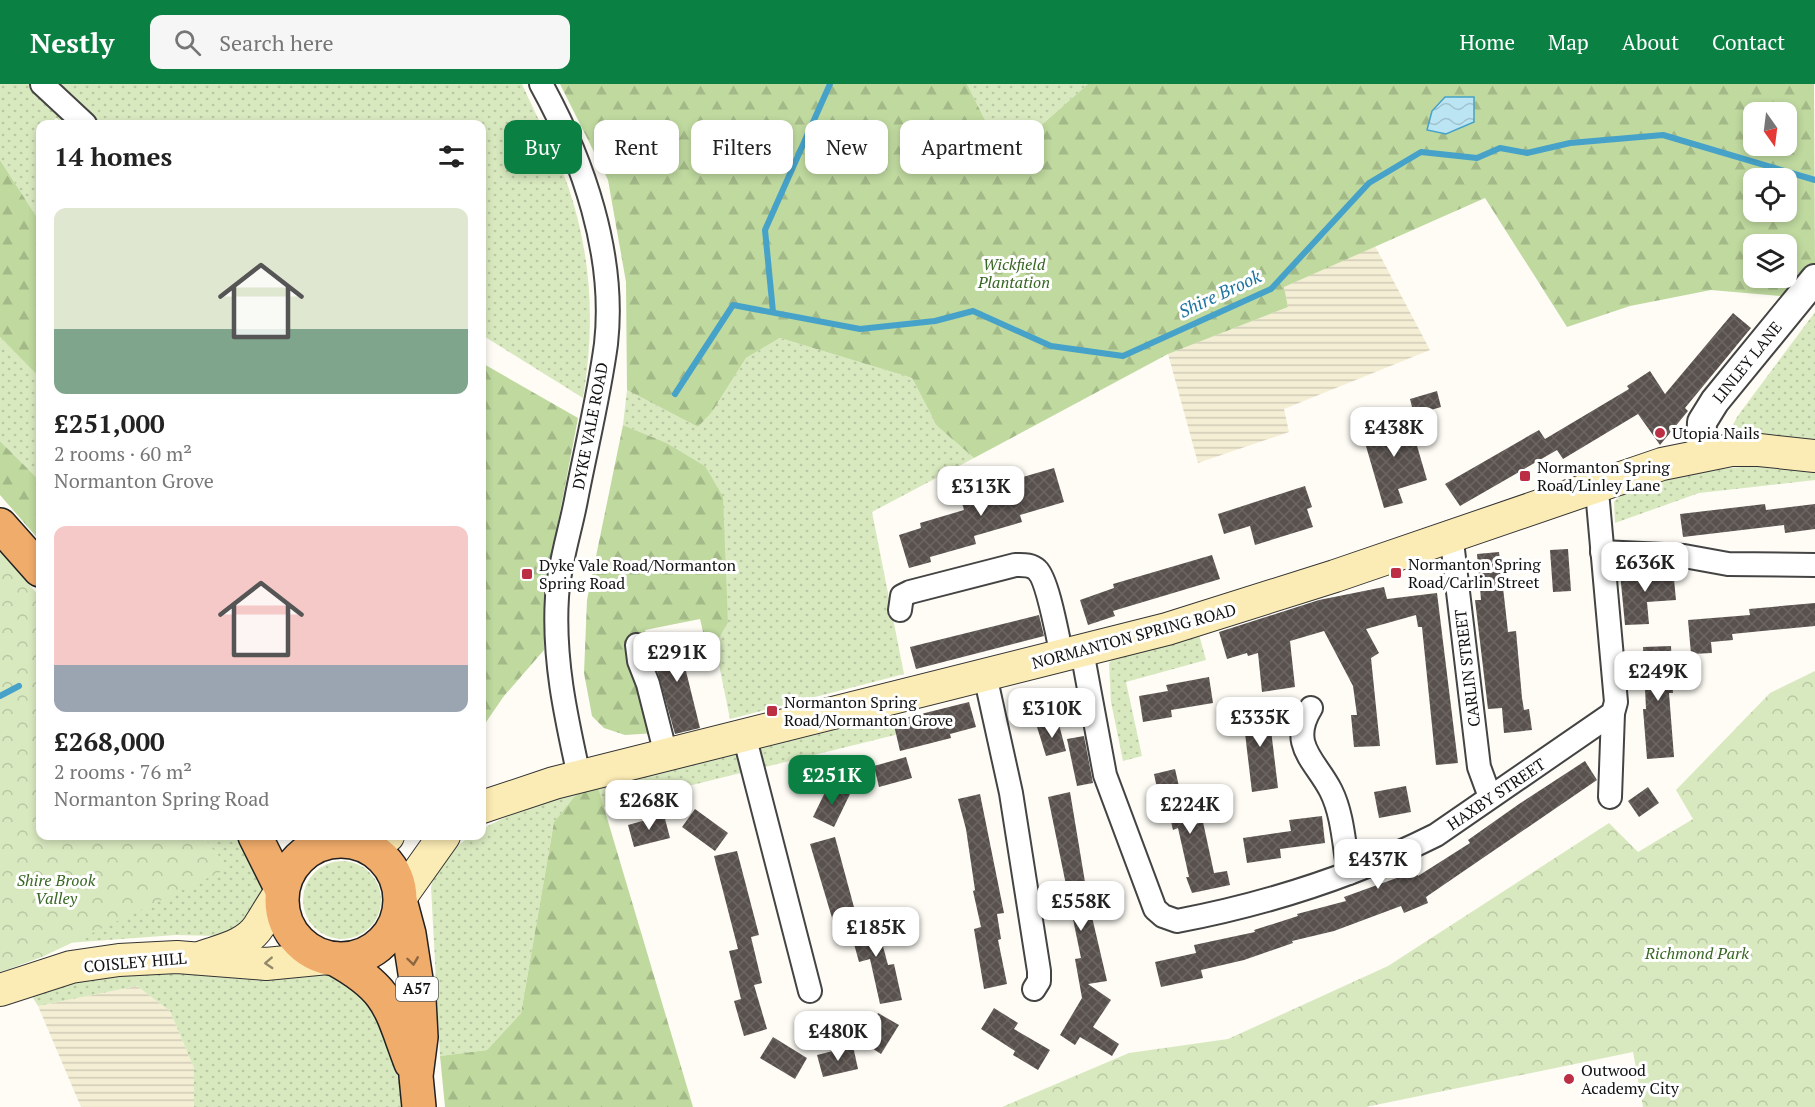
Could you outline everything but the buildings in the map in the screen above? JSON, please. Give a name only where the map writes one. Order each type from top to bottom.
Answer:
[{"type":"highway","points":[[0,525],[36,566]]},
{"type":"highway","name":"A57","points":[[257,840],[282,890],[281,904],[288,928],[308,949],[357,971],[381,994],[393,1011],[417,1091]]},
{"type":"highway","points":[[282,890],[284,880],[296,861],[312,848],[336,840]]},
{"type":"highway","name":"A57","points":[[336,840],[375,852],[386,862],[396,879],[409,934],[418,999],[421,1037],[417,1091]]},
{"type":"highway","points":[[331,959],[358,956],[377,947],[395,923],[401,901]]},
{"type":"main road","name":"NORMANTON SPRING ROAD","points":[[486,806],[579,776],[1072,654],[1254,603],[1662,464],[1701,454],[1759,450],[1815,456]]},
{"type":"main road","points":[[401,901],[441,840]]},
{"type":"main road","name":"COISLEY HILL","points":[[201,957],[236,945],[248,938],[259,927],[282,890]]},
{"type":"main road","name":"COISLEY HILL","points":[[0,990],[95,963],[147,958],[201,957],[266,964],[331,959]]},
{"type":"street","points":[[42,84],[82,120]]},
{"type":"street","name":"DYKE VALE ROAD","points":[[541,84],[563,123],[585,186],[598,234],[606,286],[606,342],[557,597],[558,672],[579,776]]},
{"type":"street","name":"LINLEY LANE","points":[[1701,454],[1702,422],[1715,401],[1815,279]]},
{"type":"street","points":[[1594,487],[1616,702],[1613,713],[1611,797]]},
{"type":"street","name":"CARLIN STREET","points":[[1449,537],[1453,550],[1479,767],[1490,797]]},
{"type":"street","points":[[1602,552],[1684,556],[1728,564],[1815,565]]},
{"type":"street","name":"HAXBY STREET","points":[[900,610],[902,596],[910,592],[1015,565],[1031,565],[1039,571],[1072,654],[1105,775],[1155,909],[1164,916],[1177,921],[1236,910],[1286,896],[1349,873],[1436,835],[1613,713]]},
{"type":"street","points":[[637,645],[639,661],[648,684],[666,755]]},
{"type":"street","points":[[985,675],[1011,793],[1039,971],[1040,981],[1034,989]]},
{"type":"street","points":[[1311,708],[1302,733],[1305,752],[1331,791],[1340,818],[1349,873]]},
{"type":"street","points":[[744,735],[810,991]]},
{"type":"shaded area","points":[[1375,246],[1430,350],[1284,409],[1289,432],[1198,463],[1168,354],[1288,307],[1284,287]]},
{"type":"shaded area","points":[[137,986],[170,1011],[194,1068],[194,1107],[81,1107],[38,1006]]},
{"type":"green space","points":[[0,84],[522,84],[539,120],[504,120],[504,174],[563,174],[569,189],[583,241],[589,293],[589,345],[583,398],[486,337],[486,120],[59,120],[56,118],[36,120],[36,216],[0,160]]},
{"type":"green space","name":"Wickfield Plantation","points":[[560,84],[967,84],[985,120],[900,120],[900,174],[1044,174],[1044,123],[1088,84],[1814,84],[1815,271],[1793,297],[1711,290],[1630,306],[1567,327],[1485,198],[1284,287],[1288,307],[1168,354],[974,458],[937,426],[912,378],[780,338],[746,358],[712,412],[698,427],[627,390],[626,282],[605,174],[679,174],[679,120],[594,120],[594,152],[582,128],[582,120],[578,120]]},
{"type":"green space","points":[[967,84],[1088,84],[1044,123],[1044,120],[985,120]]},
{"type":"green space","points":[[0,160],[36,216],[36,374],[0,337]]},
{"type":"green space","points":[[1815,312],[1815,443],[1745,435],[1733,425],[1737,417]]},
{"type":"green space","points":[[0,337],[36,374],[36,477],[0,441]]},
{"type":"green space","points":[[780,338],[912,378],[937,426],[974,458],[872,512],[904,674],[730,719],[715,645],[728,623],[724,561],[705,466],[667,443],[623,425],[627,390],[698,427],[712,412],[746,358]]},
{"type":"green space","points":[[486,365],[578,418],[547,580],[544,650],[504,696],[486,722]]},
{"type":"green space","points":[[623,425],[667,443],[705,466],[723,497],[728,623],[715,645],[707,648],[700,619],[645,630],[671,732],[625,735],[604,728],[592,716],[584,673],[587,600]]},
{"type":"green space","points":[[0,441],[36,477],[36,536],[0,495]]},
{"type":"green space","points":[[1754,466],[1815,471],[1815,480],[1699,493],[1615,523],[1614,502],[1624,494],[1640,487],[1680,476]]},
{"type":"green space","name":"Shire Brook Valley","points":[[0,551],[36,592],[36,840],[205,840],[229,868],[44,956],[0,972]]},
{"type":"green space","points":[[1198,631],[1206,660],[1126,682],[1142,756],[1123,761],[1111,702],[1109,663],[1119,653]]},
{"type":"green space","name":"Richmond Park","points":[[1815,671],[1815,1107],[1643,1107],[1633,1052],[1366,1107],[1002,1107],[1129,1053],[1228,1039],[1388,966],[1609,823],[1638,852],[1693,819],[1676,790],[1770,693]]},
{"type":"green space","points":[[893,703],[899,734],[603,807],[596,782],[574,797],[554,822],[521,1013],[487,1050],[440,1056],[431,887],[438,862],[465,840],[486,840],[486,827],[537,801],[596,781]]},
{"type":"green space","points":[[596,781],[693,1107],[445,1107],[440,1056],[487,1050],[521,1013],[554,822],[574,797]]},
{"type":"green space","points":[[205,840],[250,840],[267,887],[249,922],[219,936],[176,935],[67,943],[44,956],[0,972],[10,846],[228,868]]},
{"type":"green space","points":[[342,861],[357,864],[369,873],[378,885],[381,900],[378,915],[369,927],[357,936],[342,939],[327,936],[315,927],[306,915],[303,900],[306,885],[315,873],[327,864]]},
{"type":"green space","points":[[107,966],[319,969],[353,978],[377,1001],[399,1061],[401,1107],[194,1107],[194,1068],[170,1011],[137,986],[38,1006],[30,993]]},
{"type":"water","points":[[1445,97],[1474,97],[1474,122],[1446,134],[1427,130],[1432,111]]},
{"type":"waterway","points":[[773,312],[765,230],[830,84]]},
{"type":"waterway","name":"Shire Brook","points":[[675,394],[733,305],[860,329],[935,321],[973,311],[1051,346],[1123,356],[1271,289],[1369,183],[1421,152],[1477,158],[1500,148],[1527,153],[1570,143],[1663,135],[1815,180]]},
{"type":"waterway","name":"Shire Brook","points":[[0,696],[19,686]]},
{"type":"place","name":"Utopia Nails","points":[[1660,433]]},
{"type":"place","name":"Normanton Spring Road/Linley Lane","points":[[1525,476]]},
{"type":"place","name":"Normanton Spring Road/Carlin Street","points":[[1396,573]]},
{"type":"place","name":"Dyke Vale Road/Normanton Spring Road","points":[[527,574]]},
{"type":"place","name":"Normanton Spring Road/Normanton Grove","points":[[772,711]]},
{"type":"place","name":"Outwood Academy City","points":[[1569,1079]]}]
